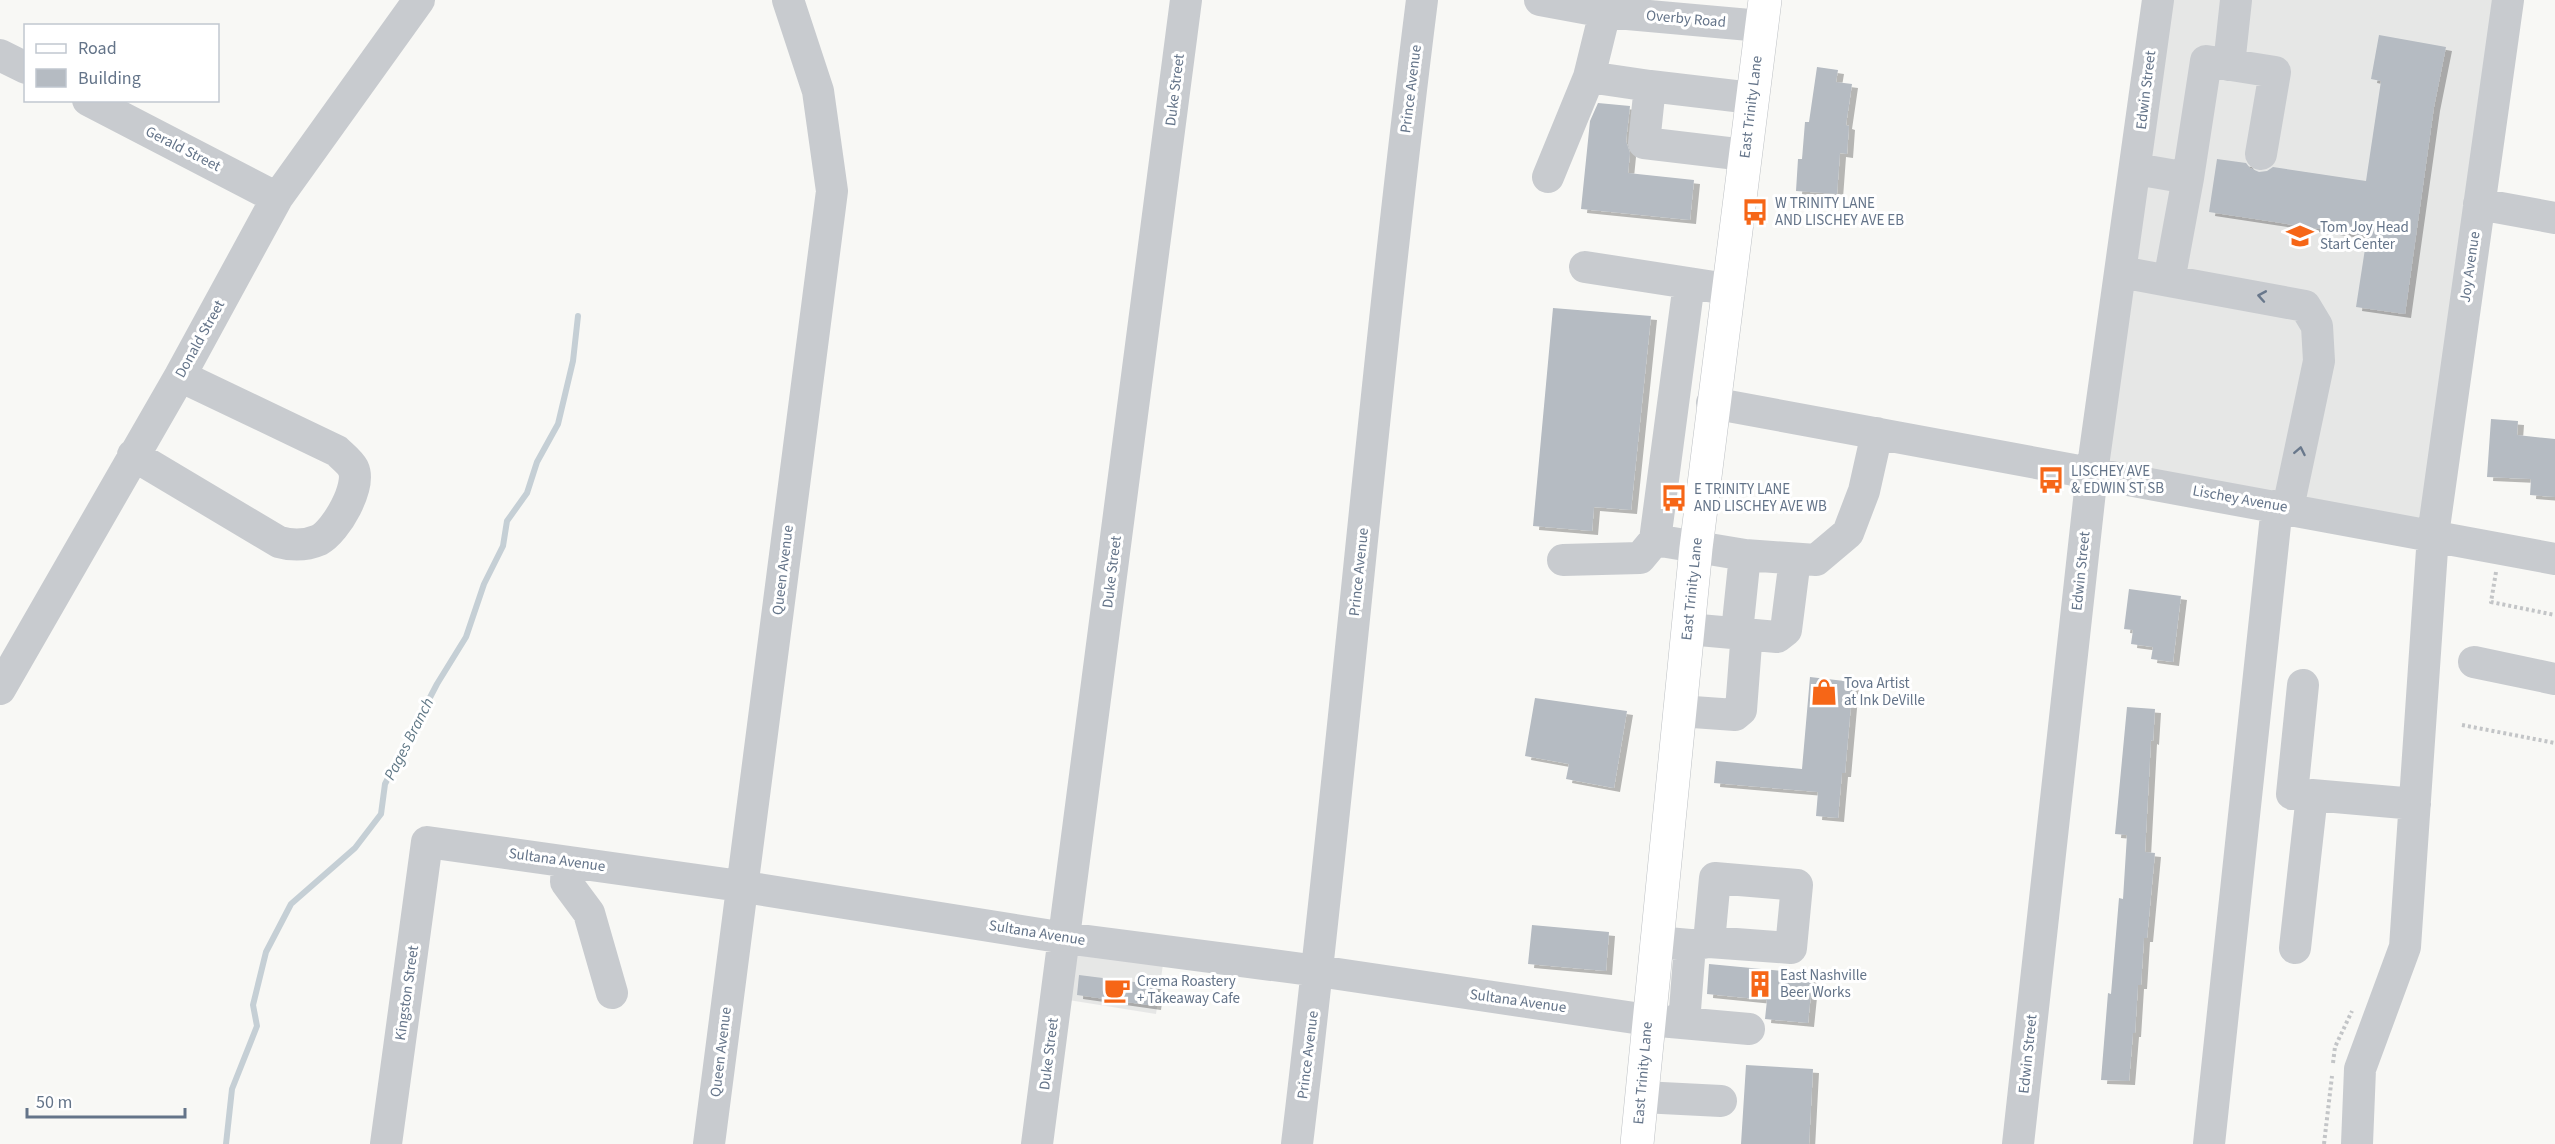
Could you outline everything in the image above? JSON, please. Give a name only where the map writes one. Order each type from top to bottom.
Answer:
[{"type":"main road","name":"East Trinity Lane","points":[[1637,1144],[1679,711],[1712,403],[1763,13]]},
{"type":"street","name":"Donald Street","points":[[0,689],[180,376],[277,198],[419,0]]},
{"type":"street","name":"Queen Avenue","points":[[709,1144],[832,191],[818,91],[788,0]]},
{"type":"street","name":"Duke Street","points":[[1037,1144],[1186,0]]},
{"type":"street","name":"Prince Avenue","points":[[1298,1144],[1318,971],[1396,208],[1422,0]]},
{"type":"street","name":"Overby Road","points":[[1540,0],[1605,12],[1763,13]]},
{"type":"street","name":"Edwin Street","points":[[2018,1144],[2092,473],[2158,0]]},
{"type":"street","points":[[2229,64],[2236,0]]},
{"type":"street","name":"Joy Avenue","points":[[2357,1144],[2360,1069],[2405,947],[2433,534],[2508,0]]},
{"type":"street","points":[[1548,177],[1589,77],[1605,12]]},
{"type":"street","points":[[0,55],[24,67]]},
{"type":"street","points":[[2169,281],[2206,61],[2275,72],[2261,154]]},
{"type":"street","points":[[1589,77],[1752,98]]},
{"type":"street","points":[[1650,86],[1644,143],[1745,155]]},
{"type":"street","name":"Gerald Street","points":[[92,102],[277,198]]},
{"type":"street","points":[[2136,169],[2188,178]]},
{"type":"street","points":[[2479,204],[2555,218]]},
{"type":"street","points":[[1585,267],[1727,289]]},
{"type":"street","points":[[2121,272],[2305,306],[2317,326],[2319,361],[2283,507],[2247,790],[2209,1144]]},
{"type":"street","points":[[1563,560],[1640,558],[1655,540],[1689,283]]},
{"type":"street","points":[[133,455],[279,542],[294,546],[322,538],[340,517],[355,487],[353,468],[337,451],[180,376]]},
{"type":"street","name":"Lischey Avenue","points":[[1712,403],[2433,534],[2555,559]]},
{"type":"street","points":[[1655,540],[1745,555],[1816,560],[1848,533],[1864,491],[1877,433]]},
{"type":"street","points":[[1679,711],[1735,715],[1741,710],[1746,644],[1737,632],[1745,555]]},
{"type":"street","points":[[1688,629],[1777,637],[1786,630],[1795,559]]},
{"type":"street","points":[[2474,662],[2555,679]]},
{"type":"street","points":[[2295,948],[2302,795],[2303,684]]},
{"type":"street","points":[[2247,790],[2415,804]]},
{"type":"street","name":"Sultana Avenue","points":[[427,842],[743,886],[1065,938],[1318,971],[1648,1020],[1749,1029]]},
{"type":"street","name":"Kingston Street","points":[[386,1144],[427,842]]},
{"type":"street","points":[[567,862],[566,882],[589,914],[612,993]]},
{"type":"street","points":[[1656,942],[1700,944],[1684,1023]]},
{"type":"street","points":[[1642,1097],[1721,1101]]},
{"type":"path","points":[[2496,572],[2491,602],[2555,615]]},
{"type":"path","points":[[2462,725],[2555,743]]},
{"type":"shaded area","name":"Tom Joy Head Start Center","points":[[2156,0],[2510,0],[2433,535],[2092,473]]},
{"type":"shaded area","points":[[1065,938],[1165,950],[1156,1014],[1056,998]]},
{"type":"building","points":[[2379,35],[2446,47],[2434,107],[2405,314],[2356,307],[2367,236],[2209,212],[2217,159],[2246,163],[2250,168],[2259,172],[2273,167],[2366,181],[2381,81],[2371,79]]},
{"type":"building","points":[[1817,67],[1838,70],[1836,82],[1852,84],[1846,125],[1849,126],[1847,154],[1840,153],[1837,194],[1796,191],[1798,159],[1802,159],[1805,122],[1809,122]]},
{"type":"building","points":[[1598,103],[1630,106],[1626,141],[1630,153],[1628,173],[1694,180],[1690,220],[1581,209],[1590,121]]},
{"type":"building","points":[[1553,308],[1651,316],[1631,510],[1594,507],[1592,531],[1533,526]]},
{"type":"building","points":[[2491,419],[2518,421],[2517,435],[2555,439],[2555,497],[2530,495],[2531,479],[2487,477]]},
{"type":"building","points":[[2129,589],[2181,596],[2173,662],[2151,659],[2153,647],[2131,644],[2133,630],[2124,629]]},
{"type":"building","points":[[1810,677],[1853,682],[1845,773],[1842,773],[1838,818],[1816,816],[1818,792],[1714,783],[1716,761],[1802,769]]},
{"type":"building","points":[[1535,698],[1627,711],[1614,788],[1566,779],[1569,764],[1525,756]]},
{"type":"building","points":[[2127,707],[2155,709],[2153,741],[2151,740],[2145,852],[2155,853],[2147,938],[2144,938],[2141,985],[2138,985],[2129,1081],[2101,1080],[2119,898],[2123,899],[2127,835],[2115,834]]},
{"type":"building","points":[[1532,925],[1609,932],[1606,971],[1528,964]]},
{"type":"building","name":"East Nashville Beer Works","points":[[1709,964],[1813,974],[1808,1023],[1765,1019],[1767,1000],[1707,994]]},
{"type":"building","name":"Crema Roastery + Takeaway Cafe","points":[[1079,975],[1158,985],[1155,1006],[1077,995]]},
{"type":"building","points":[[1746,1065],[1813,1069],[1809,1144],[1741,1144]]},
{"type":"waterway","name":"Pages Branch","points":[[226,1144],[232,1089],[257,1026],[253,1005],[266,952],[291,904],[355,848],[381,814],[385,784],[437,684],[466,637],[484,584],[503,546],[507,521],[527,493],[537,462],[558,424],[573,361],[578,316]]},
{"type":"place","name":"W TRINITY LANE AND LISCHEY AVE EB","points":[[1755,212]]},
{"type":"place","name":"Tom Joy Head Start Center","points":[[2300,236]]},
{"type":"place","name":"LISCHEY AVE & EDWIN ST SB","points":[[2051,480]]},
{"type":"place","name":"E TRINITY LANE AND LISCHEY AVE WB","points":[[1674,498]]},
{"type":"place","name":"Tova Artist at Ink DeVille","points":[[1824,692]]},
{"type":"place","name":"East Nashville Beer Works","points":[[1760,984]]},
{"type":"place","name":"Crema Roastery + Takeaway Cafe","points":[[1117,990]]}]
